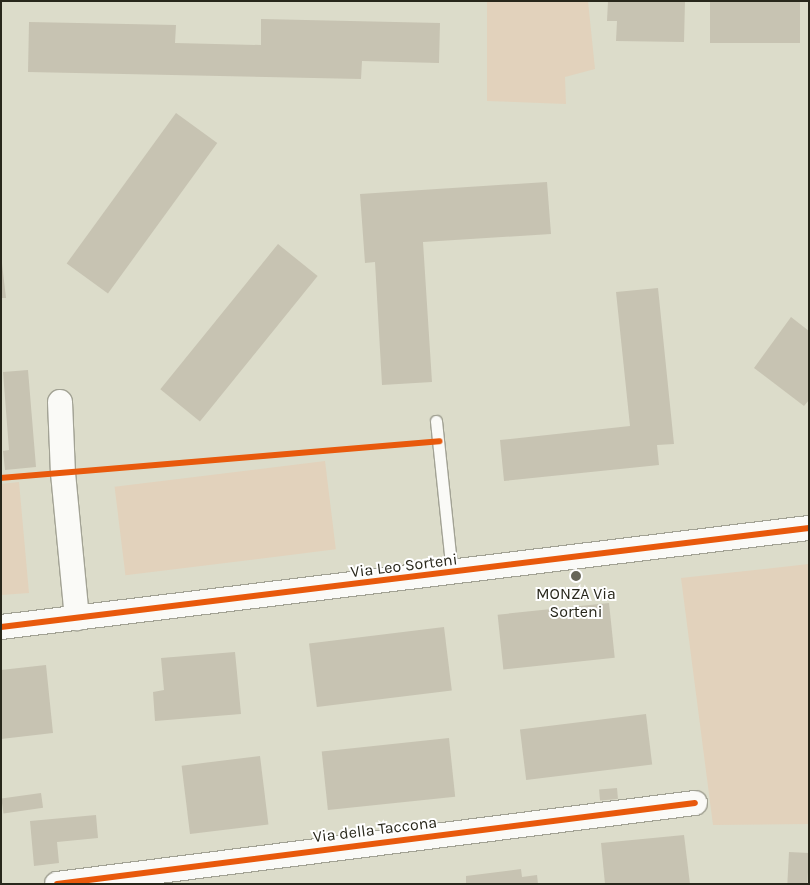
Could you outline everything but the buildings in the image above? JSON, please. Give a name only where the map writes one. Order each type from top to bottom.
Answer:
[{"type":"street","points":[[60,402],[63,473],[77,618]]},
{"type":"street","name":"Via Leo Sorteni","points":[[1,627],[452,574],[809,528]]},
{"type":"street","name":"Via della Taccona","points":[[57,884],[695,803]]},
{"type":"lane","points":[[436,421],[452,574]]},
{"type":"shaded area","points":[[487,1],[588,1],[595,69],[565,77],[566,104],[487,101]]},
{"type":"shaded area","points":[[325,461],[336,549],[125,575],[115,487]]},
{"type":"shaded area","points":[[19,482],[29,593],[1,595],[1,484]]},
{"type":"shaded area","points":[[809,564],[809,824],[713,825],[681,578]]},
{"type":"cycle path","points":[[1,478],[439,441]]},
{"type":"cycle path","points":[[1,627],[809,528]]},
{"type":"cycle path","points":[[57,884],[695,803]]},
{"type":"place","name":"MONZA Via Sorteni","points":[[576,576]]}]
